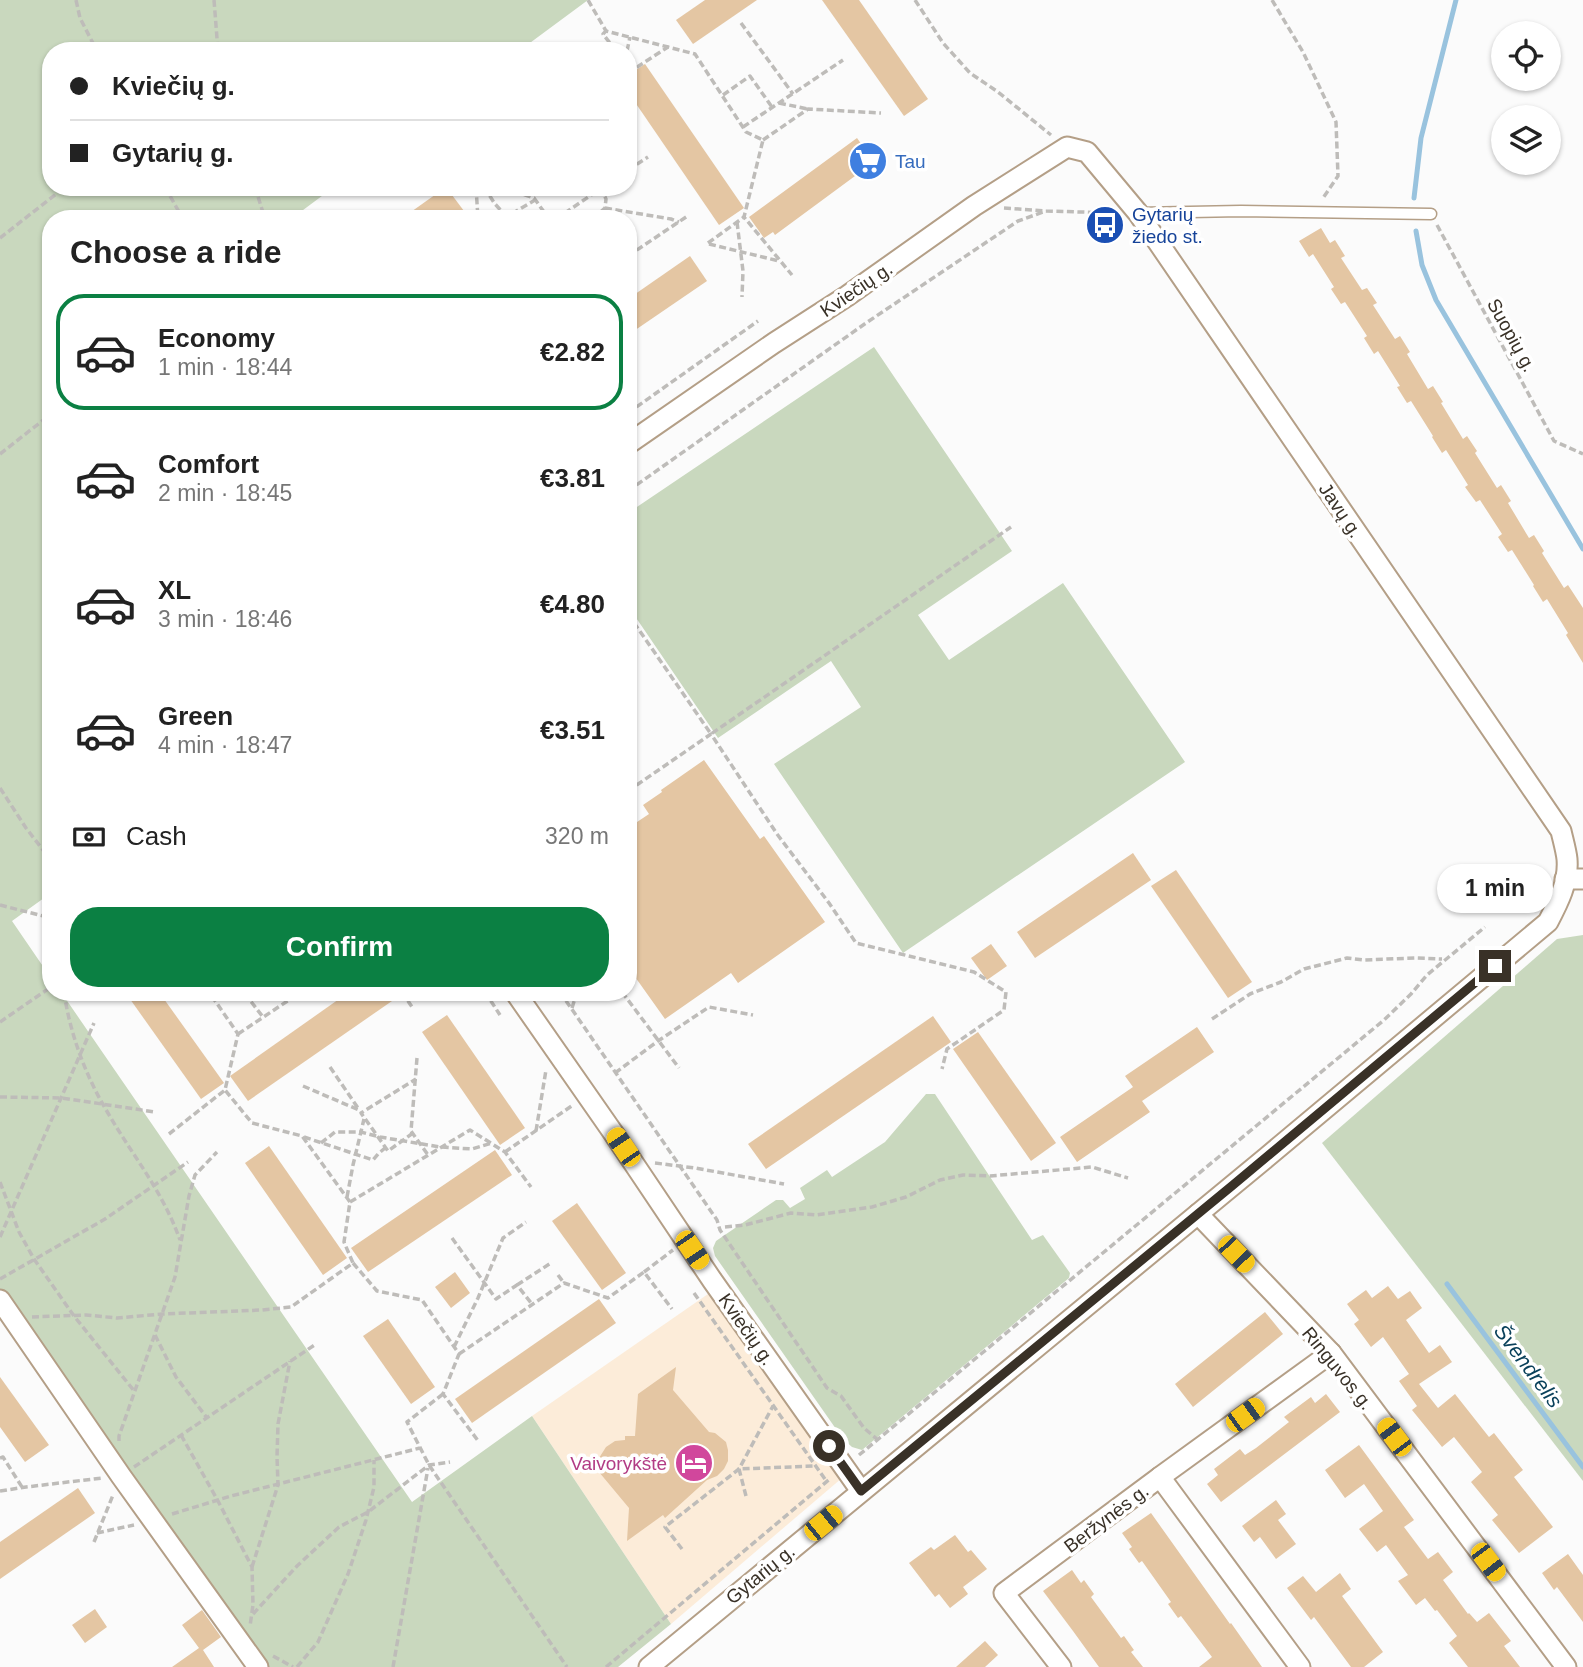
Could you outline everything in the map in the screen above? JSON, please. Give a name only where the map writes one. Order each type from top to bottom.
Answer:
[{"type":"street","name":"Javų g.","points":[[1067,147],[1087,152],[1138,213],[1561,831],[1574,879]]},
{"type":"street","name":"Kviečių g.","points":[[637,438],[847,296],[974,206],[1067,147]]},
{"type":"street","name":"Gytarių g.","points":[[649,1667],[1548,922],[1574,879]]},
{"type":"street","name":"Kviečių g.","points":[[521,1001],[861,1491]]},
{"type":"street","name":"Ringuvos g.","points":[[1198,1214],[1331,1353],[1566,1667]]},
{"type":"street","points":[[0,1300],[121,1476],[258,1667]]},
{"type":"street","points":[[1160,1477],[1331,1353]]},
{"type":"street","name":"Beržynės g.","points":[[1061,1667],[1004,1593],[1160,1477],[1300,1667]]},
{"type":"lane","points":[[1138,213],[1241,211],[1431,214]]},
{"type":"path","points":[[76,0],[80,18],[92,42]]},
{"type":"path","points":[[215,0],[217,42]]},
{"type":"path","points":[[588,0],[606,31],[695,54],[746,131],[763,140]]},
{"type":"path","points":[[915,0],[943,43],[970,74],[1067,147]]},
{"type":"path","points":[[1272,0],[1303,52],[1336,122],[1338,176],[1325,197],[1304,212]]},
{"type":"path","points":[[741,23],[793,94]]},
{"type":"path","points":[[606,31],[603,34],[609,42]]},
{"type":"path","points":[[629,42],[630,37]]},
{"type":"path","points":[[637,66],[668,47]]},
{"type":"path","points":[[743,127],[843,60]]},
{"type":"path","points":[[722,96],[750,76],[772,107]]},
{"type":"path","points":[[779,103],[808,109],[881,113]]},
{"type":"path","points":[[781,261],[709,243],[744,216],[763,140],[808,109]]},
{"type":"path","points":[[637,164],[648,157]]},
{"type":"path","points":[[0,238],[54,196]]},
{"type":"path","points":[[525,196],[535,200],[542,210]]},
{"type":"path","points":[[569,210],[589,196]]},
{"type":"path","points":[[605,196],[605,208],[617,210]]},
{"type":"path","points":[[518,210],[535,200]]},
{"type":"path","points":[[974,206],[1138,213]]},
{"type":"path","points":[[637,485],[866,323],[1006,229],[1018,221],[1046,211]]},
{"type":"path","points":[[637,213],[679,222]]},
{"type":"path","name":"Suopių g.","points":[[1431,214],[1554,441],[1583,454]]},
{"type":"path","points":[[637,250],[689,215]]},
{"type":"path","points":[[744,216],[792,275]]},
{"type":"path","points":[[737,222],[743,271],[742,297]]},
{"type":"path","points":[[637,407],[758,321]]},
{"type":"path","points":[[0,454],[42,421]]},
{"type":"path","points":[[637,785],[1011,527]]},
{"type":"path","points":[[637,627],[777,834],[856,943],[974,972],[1006,992],[1004,1010],[947,1049],[942,1069]]},
{"type":"path","points":[[0,788],[42,849]]},
{"type":"path","points":[[0,905],[42,916]]},
{"type":"path","points":[[606,1667],[1384,1020],[1427,975],[1485,926]]},
{"type":"path","points":[[1212,1019],[1250,994],[1281,982],[1304,969],[1348,958],[1444,960]]},
{"type":"path","points":[[0,1022],[42,993]]},
{"type":"path","points":[[65,1001],[80,1055],[103,1104],[155,1185],[181,1242]]},
{"type":"path","points":[[215,1001],[238,1034]]},
{"type":"path","points":[[251,1001],[263,1017]]},
{"type":"path","points":[[169,1133],[225,1090],[238,1034],[287,1001]]},
{"type":"path","points":[[408,1001],[412,1007]]},
{"type":"path","points":[[491,1001],[500,1015]]},
{"type":"path","points":[[567,1001],[717,1220],[720,1230],[827,1388],[841,1396],[864,1428],[878,1440]]},
{"type":"path","points":[[572,1008],[574,1001]]},
{"type":"path","points":[[629,1001],[679,1068]]},
{"type":"path","points":[[615,1073],[709,1007],[752,1014]]},
{"type":"path","points":[[0,1237],[94,1023]]},
{"type":"path","points":[[536,1130],[551,1045]]},
{"type":"path","points":[[417,1058],[411,1131],[428,1155]]},
{"type":"path","points":[[330,1067],[388,1151],[413,1133]]},
{"type":"path","points":[[360,1111],[415,1079]]},
{"type":"path","points":[[303,1086],[360,1111]]},
{"type":"path","points":[[225,1090],[252,1123],[302,1136],[373,1160],[386,1148]]},
{"type":"path","points":[[505,1152],[587,1096]]},
{"type":"path","points":[[0,1097],[62,1098],[155,1112]]},
{"type":"path","points":[[365,1119],[355,1154],[344,1242],[353,1263],[377,1291],[422,1300],[459,1354]]},
{"type":"path","points":[[348,1200],[470,1130],[505,1152],[531,1187]]},
{"type":"path","points":[[321,1143],[335,1132],[361,1132],[440,1147],[472,1149],[492,1143]]},
{"type":"path","points":[[302,1136],[348,1200]]},
{"type":"path","points":[[93,1542],[121,1476],[119,1436],[175,1277],[195,1175],[217,1152]]},
{"type":"path","points":[[0,1279],[105,1219],[188,1162]]},
{"type":"path","points":[[680,1167],[755,1177],[784,1184]]},
{"type":"path","points":[[725,1227],[745,1225],[791,1213],[816,1215],[872,1208],[962,1175],[990,1176],[1092,1167],[1128,1178]]},
{"type":"path","points":[[0,1182],[19,1232],[34,1259],[74,1316],[135,1392]]},
{"type":"path","points":[[454,1347],[503,1238],[526,1223]]},
{"type":"path","points":[[452,1238],[496,1299],[551,1263]]},
{"type":"path","points":[[558,1275],[564,1283],[608,1298],[686,1241]]},
{"type":"path","points":[[13,1319],[86,1315],[117,1318],[291,1307],[353,1263]]},
{"type":"path","points":[[644,1272],[672,1309]]},
{"type":"path","points":[[564,1283],[459,1354],[443,1394],[407,1422],[429,1465],[566,1667]]},
{"type":"path","points":[[517,1285],[532,1304]]},
{"type":"path","points":[[694,1293],[827,1482]]},
{"type":"path","points":[[155,1335],[176,1377],[207,1418]]},
{"type":"path","points":[[0,1491],[121,1476],[316,1344]]},
{"type":"path","points":[[243,1646],[247,1642],[252,1615],[252,1567],[278,1485],[278,1424],[290,1361]]},
{"type":"path","points":[[682,1549],[665,1527],[739,1469],[785,1382]]},
{"type":"path","points":[[443,1394],[479,1442]]},
{"type":"path","points":[[181,1436],[252,1567]]},
{"type":"path","points":[[97,1533],[420,1448]]},
{"type":"path","points":[[0,1458],[3,1457],[22,1487]]},
{"type":"path","points":[[297,1667],[318,1642],[348,1574],[374,1487],[374,1460]]},
{"type":"path","points":[[252,1615],[297,1566],[339,1527],[368,1512],[429,1465],[450,1462]]},
{"type":"path","points":[[393,1667],[429,1465]]},
{"type":"path","points":[[739,1469],[815,1466]]},
{"type":"path","points":[[739,1469],[746,1496]]},
{"type":"shaded area","points":[[708,1294],[842,1478],[671,1624],[532,1416]]},
{"type":"green space","points":[[0,0],[588,0],[531,42],[42,42],[42,196],[322,196],[303,210],[42,210],[42,899],[12,921],[42,965],[42,1001],[67,1001],[412,1502],[532,1416],[671,1624],[618,1667],[258,1667],[0,1300]]},
{"type":"green space","points":[[874,347],[1012,551],[918,615],[949,660],[1063,583],[1185,762],[903,953],[774,764],[861,707],[831,661],[718,738],[637,619],[637,507]]},
{"type":"green space","points":[[1583,935],[1583,1481],[1322,1143],[1557,939]]},
{"type":"green space","points":[[926,1094],[935,1094],[1032,1240],[1043,1235],[1070,1273],[1069,1278],[862,1450],[852,1447],[843,1439],[715,1256],[713,1248],[716,1241],[776,1200],[783,1200],[790,1208],[805,1199],[800,1188],[827,1170],[832,1177],[885,1142]]},
{"type":"building","points":[[705,0],[757,0],[693,44],[676,20]]},
{"type":"building","points":[[822,0],[859,0],[928,99],[904,116]]},
{"type":"building","points":[[645,64],[744,208],[719,225],[637,105],[637,69]]},
{"type":"building","points":[[857,138],[874,162],[775,235],[773,232],[764,238],[749,217]]},
{"type":"building","points":[[433,196],[453,196],[463,210],[414,210]]},
{"type":"building","points":[[1321,228],[1330,243],[1335,240],[1345,256],[1341,258],[1362,290],[1367,288],[1377,303],[1373,305],[1395,339],[1400,336],[1410,352],[1407,354],[1428,389],[1433,386],[1463,439],[1467,436],[1497,488],[1501,485],[1511,501],[1508,503],[1529,538],[1534,535],[1564,588],[1568,585],[1583,608],[1583,663],[1547,599],[1543,602],[1512,550],[1508,552],[1498,537],[1502,534],[1480,500],[1476,502],[1465,487],[1468,485],[1446,450],[1442,453],[1411,401],[1407,403],[1397,387],[1400,386],[1378,351],[1374,354],[1364,338],[1367,336],[1345,302],[1341,304],[1331,289],[1334,287],[1313,254],[1309,257],[1299,241]]},
{"type":"building","points":[[690,256],[707,281],[637,329],[637,293]]},
{"type":"building","points":[[704,760],[760,839],[764,836],[825,922],[738,983],[731,973],[665,1019],[637,980],[637,822],[649,814],[643,805],[662,792],[661,790]]},
{"type":"building","points":[[1133,853],[1151,880],[1035,958],[1017,932]]},
{"type":"building","points":[[1176,870],[1252,982],[1228,998],[1151,886]]},
{"type":"building","points":[[991,944],[1007,966],[987,980],[971,958]]},
{"type":"building","points":[[131,1001],[165,1001],[224,1083],[201,1099]]},
{"type":"building","points":[[336,1001],[392,1001],[248,1101],[230,1076]]},
{"type":"building","points":[[447,1015],[525,1128],[500,1145],[422,1032]]},
{"type":"building","points":[[933,1016],[951,1042],[766,1169],[748,1144]]},
{"type":"building","points":[[1197,1027],[1214,1052],[1142,1101],[1150,1112],[1077,1162],[1060,1137],[1133,1087],[1125,1076]]},
{"type":"building","points":[[978,1032],[1056,1143],[1031,1161],[953,1049]]},
{"type":"building","points":[[269,1146],[347,1258],[323,1275],[245,1163]]},
{"type":"building","points":[[495,1150],[512,1175],[368,1272],[351,1248]]},
{"type":"building","points":[[577,1203],[626,1273],[602,1290],[552,1221]]},
{"type":"building","points":[[455,1272],[470,1293],[451,1308],[435,1287]]},
{"type":"building","points":[[1388,1286],[1398,1299],[1410,1291],[1422,1308],[1406,1320],[1429,1353],[1440,1345],[1452,1362],[1419,1384],[1438,1408],[1455,1394],[1489,1437],[1494,1433],[1523,1470],[1514,1477],[1553,1527],[1519,1553],[1492,1520],[1498,1515],[1471,1482],[1482,1472],[1454,1437],[1442,1447],[1412,1410],[1417,1406],[1399,1381],[1409,1374],[1383,1337],[1371,1347],[1354,1324],[1359,1320],[1347,1304],[1366,1290],[1372,1298]]},
{"type":"building","points":[[599,1299],[616,1323],[472,1423],[455,1399]]},
{"type":"building","points":[[1265,1312],[1283,1334],[1193,1407],[1175,1384]]},
{"type":"building","points":[[388,1319],[435,1387],[411,1404],[363,1336]]},
{"type":"building","points":[[676,1367],[673,1390],[709,1432],[715,1433],[726,1442],[728,1461],[717,1476],[707,1480],[665,1518],[663,1515],[627,1541],[629,1508],[594,1466],[606,1447],[615,1441],[625,1440],[625,1436],[635,1436],[638,1394]]},
{"type":"building","points":[[0,1377],[49,1445],[25,1462],[0,1427]]},
{"type":"building","points":[[1326,1394],[1340,1412],[1221,1502],[1207,1484],[1218,1475],[1214,1469],[1240,1449],[1245,1455],[1256,1448],[1289,1422],[1284,1417],[1311,1397],[1315,1403]]},
{"type":"building","points":[[1359,1445],[1414,1520],[1404,1527],[1428,1559],[1438,1552],[1453,1572],[1443,1580],[1468,1614],[1477,1622],[1489,1613],[1511,1641],[1504,1646],[1520,1667],[1468,1667],[1449,1643],[1457,1636],[1437,1610],[1435,1611],[1425,1598],[1416,1605],[1398,1581],[1408,1575],[1386,1545],[1377,1552],[1359,1529],[1383,1511],[1364,1484],[1345,1498],[1325,1470]]},
{"type":"building","points":[[78,1488],[95,1513],[0,1579],[0,1542]]},
{"type":"building","points":[[1276,1500],[1286,1514],[1278,1520],[1296,1544],[1276,1559],[1260,1537],[1254,1542],[1242,1526]]},
{"type":"building","points":[[1151,1513],[1262,1667],[1199,1667],[1212,1657],[1181,1616],[1178,1618],[1168,1604],[1171,1602],[1142,1561],[1139,1563],[1129,1549],[1132,1547],[1122,1533]]},
{"type":"building","points":[[955,1535],[968,1552],[971,1550],[987,1569],[963,1587],[968,1594],[950,1608],[939,1594],[935,1597],[909,1563],[931,1547],[934,1550]]},
{"type":"building","points":[[1568,1554],[1583,1575],[1583,1622],[1557,1587],[1554,1590],[1542,1573]]},
{"type":"building","points":[[1072,1570],[1081,1583],[1084,1580],[1094,1594],[1091,1597],[1121,1638],[1124,1636],[1134,1650],[1131,1652],[1143,1667],[1099,1667],[1043,1591]]},
{"type":"building","points":[[1340,1573],[1351,1589],[1342,1596],[1383,1652],[1364,1667],[1351,1667],[1314,1617],[1311,1620],[1287,1588],[1303,1576],[1316,1592]]},
{"type":"building","points":[[95,1609],[107,1627],[85,1643],[72,1625]]},
{"type":"building","points":[[202,1610],[221,1637],[203,1650],[214,1667],[172,1667],[199,1648],[182,1625]]},
{"type":"building","points":[[985,1641],[998,1655],[985,1667],[956,1667]]},
{"type":"waterway","points":[[1414,198],[1421,138],[1456,0]]},
{"type":"waterway","points":[[1416,231],[1422,265],[1436,300],[1583,549]]},
{"type":"waterway","name":"Švendrelis","points":[[1447,1284],[1583,1467]]},
{"type":"place","name":"Tau","points":[[868,161]]},
{"type":"place","name":"Gytarių žiedo st.","points":[[1105,225]]},
{"type":"place","name":"Vaivorykštė","points":[[694,1463]]},
{"type":"route","points":[[829,1446],[861,1491],[1495,966]]}]
